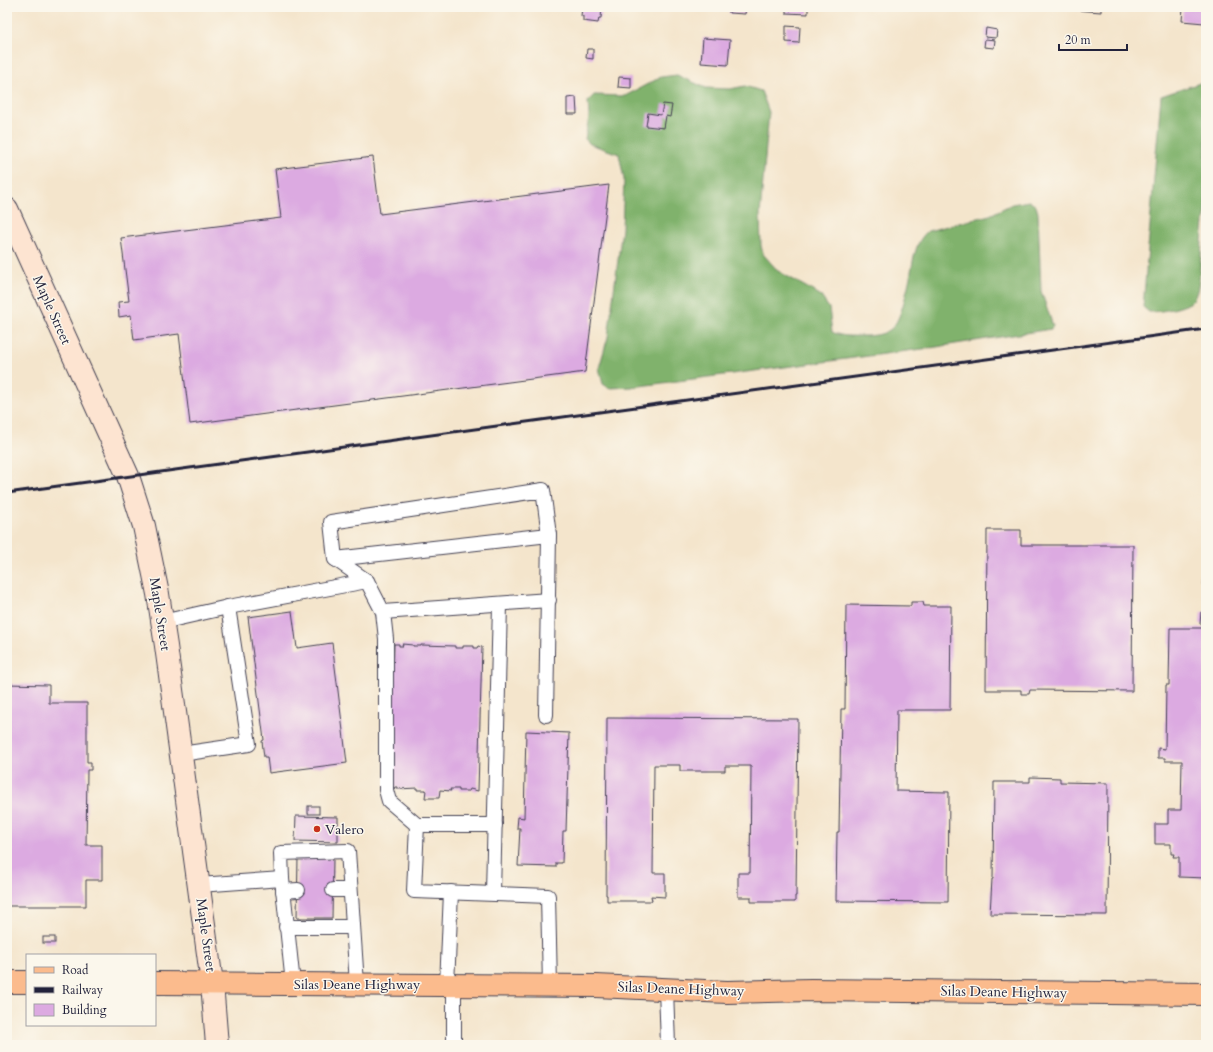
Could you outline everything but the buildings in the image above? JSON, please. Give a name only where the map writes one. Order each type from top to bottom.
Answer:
[{"type":"main road","name":"Maple Street","points":[[7,209],[128,476],[144,526],[158,594],[181,754],[212,983],[217,1045]]},
{"type":"main road","points":[[7,982],[26,982]]},
{"type":"main road","name":"Silas Deane Highway","points":[[156,983],[596,986],[727,992],[811,990],[1206,994]]},
{"type":"lane","points":[[495,825],[417,825],[389,801],[386,790],[386,639],[383,612],[367,581],[335,559],[331,522],[543,490],[549,535],[546,715]]},
{"type":"lane","points":[[335,559],[549,535]]},
{"type":"lane","points":[[162,622],[367,581]]},
{"type":"lane","points":[[383,612],[549,600]]},
{"type":"lane","points":[[493,893],[500,604]]},
{"type":"lane","points":[[181,754],[249,744],[228,608]]},
{"type":"lane","points":[[417,825],[414,891],[548,896],[550,986]]},
{"type":"lane","points":[[293,984],[282,885],[281,853],[348,851],[357,984]]},
{"type":"lane","points":[[199,885],[282,885],[298,890]]},
{"type":"lane","points":[[333,890],[350,890]]},
{"type":"lane","points":[[451,892],[450,985],[454,1045]]},
{"type":"lane","points":[[286,927],[353,927]]},
{"type":"lane","points":[[666,989],[668,1045]]},
{"type":"green space","points":[[677,75],[706,88],[730,89],[745,86],[761,91],[769,112],[760,215],[761,246],[763,254],[778,271],[820,295],[829,308],[832,332],[847,336],[870,336],[882,334],[892,328],[900,315],[903,306],[916,248],[922,237],[928,231],[990,215],[1012,204],[1029,201],[1036,206],[1038,213],[1041,291],[1053,326],[1051,329],[930,348],[632,387],[609,388],[603,384],[599,368],[608,337],[622,229],[624,179],[619,154],[590,144],[585,139],[589,117],[588,101],[594,95],[625,96],[661,77]]},
{"type":"green space","points":[[1206,81],[1206,210],[1196,295],[1190,303],[1185,305],[1166,310],[1149,312],[1143,307],[1161,96]]},
{"type":"railway","points":[[7,493],[1206,329]]},
{"type":"place","name":"Valero","points":[[317,829]]}]
